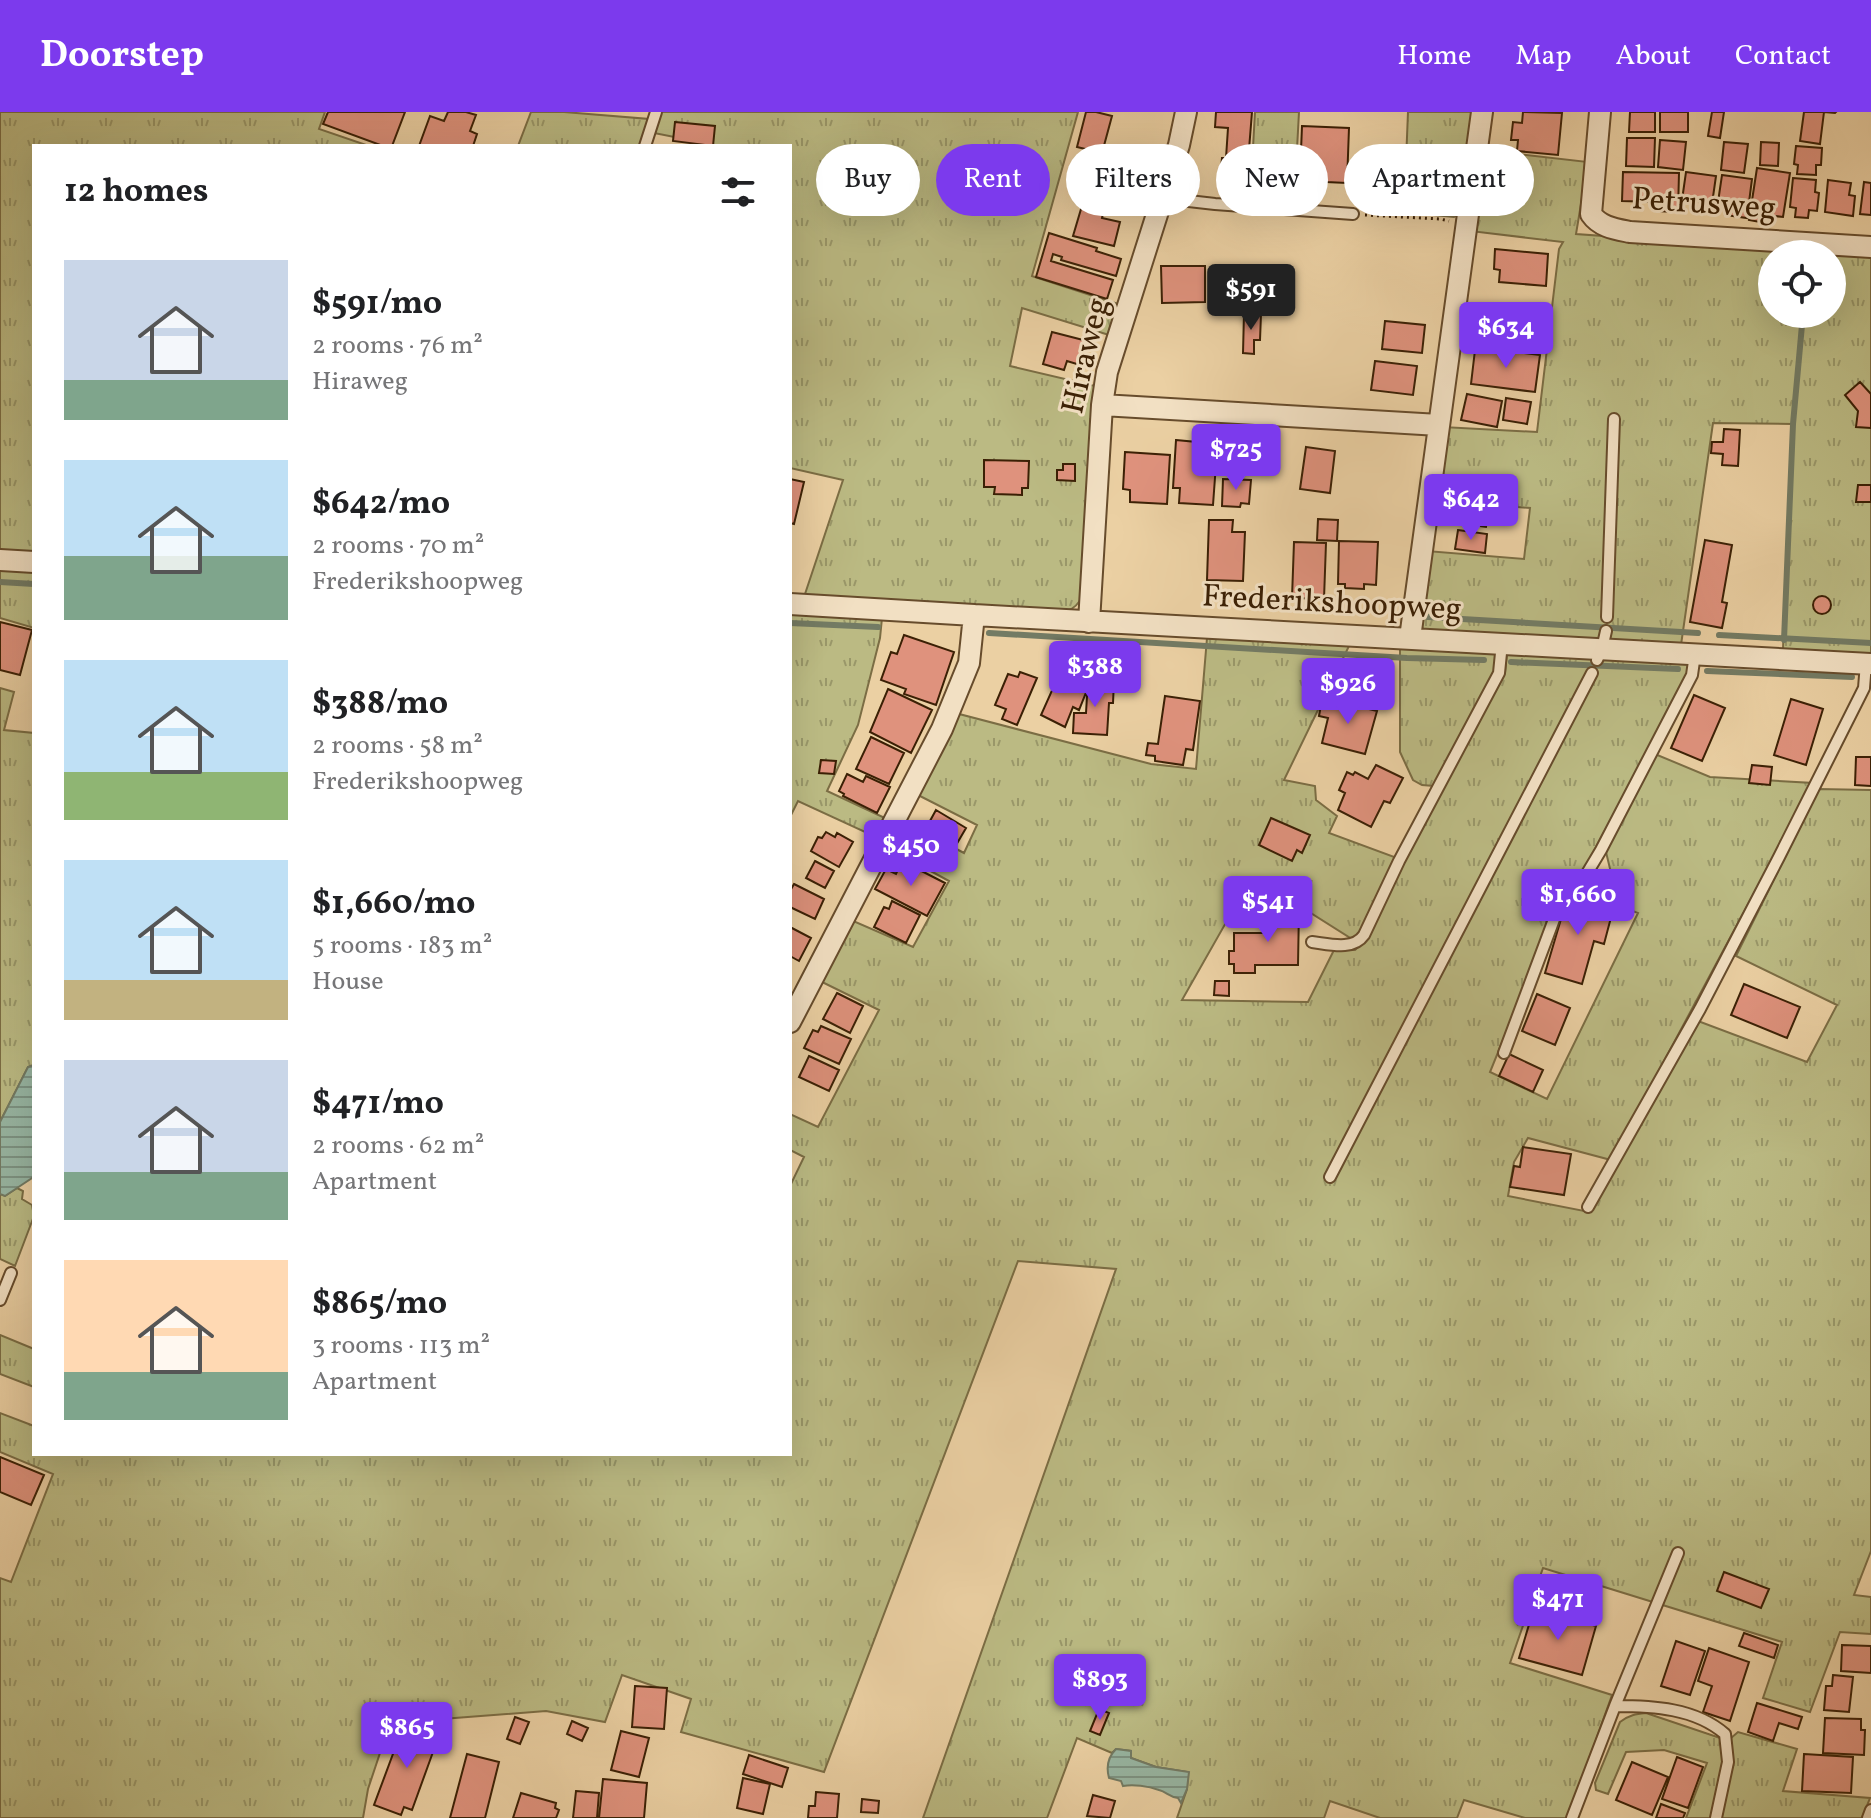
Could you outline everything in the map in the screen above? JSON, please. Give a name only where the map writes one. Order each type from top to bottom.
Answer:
[{"type":"street","name":"Hiraweg","points":[[1179,144],[1186,112]]},
{"type":"street","points":[[1410,638],[1482,112]]},
{"type":"street","name":"Petrusweg","points":[[1600,112],[1591,214],[1604,226],[1630,232],[1871,247]]},
{"type":"street","name":"Hiraweg","points":[[1089,622],[1102,405],[1107,372],[1156,216]]},
{"type":"street","points":[[1102,405],[1439,425]]},
{"type":"street","points":[[0,560],[32,562]]},
{"type":"street","name":"Frederikshoopweg","points":[[792,604],[1869,663]]},
{"type":"street","points":[[792,1018],[947,718],[969,663],[974,615]]},
{"type":"lane","points":[[646,144],[656,112]]},
{"type":"lane","points":[[1200,202],[1344,213]]},
{"type":"lane","points":[[1607,617],[1614,419]]},
{"type":"lane","points":[[1312,942],[1350,945],[1364,935],[1399,861],[1499,673],[1502,643]]},
{"type":"lane","points":[[1504,1053],[1565,890],[1586,875],[1601,850],[1692,675],[1695,654]]},
{"type":"lane","points":[[1588,1207],[1700,1009],[1779,857],[1864,688],[1869,663]]},
{"type":"lane","points":[[1330,1177],[1592,673]]},
{"type":"lane","points":[[0,1300],[11,1273]]},
{"type":"lane","points":[[1572,1818],[1678,1553]]},
{"type":"lane","points":[[1615,1706],[1667,1708],[1704,1721],[1725,1734],[1728,1762],[1716,1818]]},
{"type":"lane","points":[[1868,1818],[1871,1810]]},
{"type":"path","points":[[1388,216],[1440,219],[1451,221],[1465,230]]},
{"type":"green space","points":[[0,112],[325,112],[319,129],[363,144],[32,144],[32,552],[0,550]]},
{"type":"green space","points":[[531,112],[649,119],[641,144],[519,144]]},
{"type":"green space","points":[[661,112],[1078,112],[1069,144],[1066,144],[1066,155],[1050,212],[1050,144],[936,144],[936,216],[1049,216],[1032,276],[1118,304],[1109,335],[1022,308],[1010,366],[1095,386],[1082,596],[1074,607],[1067,611],[804,597],[843,480],[792,468],[792,144],[710,144],[654,133]]},
{"type":"green space","points":[[1255,112],[1299,112],[1297,144],[1253,144]]},
{"type":"green space","points":[[1408,112],[1478,112],[1472,144],[1407,144]]},
{"type":"green space","points":[[1534,156],[1588,162],[1576,234],[1758,247],[1758,328],[1846,328],[1846,253],[1871,255],[1871,656],[1783,649],[1792,424],[1713,423],[1681,645],[1424,630],[1419,623],[1427,551],[1524,559],[1530,508],[1434,500],[1443,427],[1537,432],[1559,249],[1563,242],[1470,231],[1472,216],[1534,216]]},
{"type":"green space","points":[[0,567],[32,569],[32,627],[0,618]]},
{"type":"green space","points":[[792,612],[882,618],[880,638],[858,725],[827,791],[887,819],[878,838],[798,801],[792,813]]},
{"type":"green space","points":[[1207,638],[1350,644],[1284,780],[1315,786],[1316,800],[1337,816],[1329,833],[1397,858],[1360,934],[1352,939],[1298,905],[1241,896],[1182,1000],[1308,1002],[1334,950],[1355,950],[1365,941],[1402,862],[1505,673],[1507,653],[1686,661],[1690,665],[1689,674],[1581,875],[1564,890],[1490,1072],[1547,1099],[1638,913],[1619,906],[1606,852],[1611,835],[1655,754],[1710,777],[1813,783],[1611,1160],[1528,1138],[1514,1162],[1508,1196],[1589,1212],[1698,1021],[1807,1062],[1837,1005],[1736,956],[1819,789],[1871,790],[1871,1551],[1854,1595],[1871,1597],[1871,1634],[1840,1632],[1810,1712],[1763,1698],[1782,1642],[1543,1568],[1510,1663],[1612,1695],[1568,1818],[1525,1818],[1464,1800],[1457,1818],[1380,1818],[1330,1801],[1324,1818],[1177,1818],[1187,1789],[1188,1772],[1156,1767],[1131,1758],[1131,1751],[1116,1749],[1112,1753],[1077,1738],[1047,1818],[923,1818],[1116,1269],[1018,1261],[824,1772],[681,1732],[691,1699],[622,1675],[605,1722],[546,1711],[390,1723],[368,1789],[363,1818],[0,1818],[0,1578],[11,1582],[53,1474],[0,1452],[0,1413],[32,1425],[32,1456],[792,1456],[792,1182],[804,1157],[792,1151],[792,1115],[818,1127],[879,1010],[818,980],[851,920],[913,947],[949,881],[892,850],[906,822],[964,853],[977,825],[916,794],[959,714],[1151,764],[1196,769]]},
{"type":"green space","points":[[1400,647],[1498,652],[1496,672],[1434,786],[1413,780],[1400,752]]},
{"type":"green space","points":[[0,688],[14,692],[4,730],[32,733],[32,1066],[28,1067],[0,1122]]},
{"type":"green space","points":[[17,1188],[23,1191],[22,1199],[32,1205],[32,1221],[15,1266],[0,1259],[0,1194],[5,1196]]},
{"type":"green space","points":[[0,1335],[32,1348],[32,1386],[0,1374]]},
{"type":"green space","points":[[1646,1713],[1723,1739],[1731,1738],[1738,1732],[1797,1749],[1783,1791],[1870,1798],[1862,1818],[1686,1818],[1707,1763],[1664,1750],[1626,1752],[1608,1794],[1596,1790],[1595,1783],[1620,1722]]},
{"type":"shaded area","points":[[32,1066],[32,1178],[5,1196],[0,1194],[0,1122],[28,1067]]},
{"type":"shaded area","points":[[1116,1749],[1131,1751],[1131,1758],[1156,1767],[1189,1772],[1181,1803],[1178,1798],[1162,1791],[1150,1787],[1123,1786],[1121,1781],[1109,1778],[1108,1762]]},
{"type":"building","points":[[328,112],[405,112],[393,144],[378,144],[323,124]]},
{"type":"building","points":[[448,112],[476,115],[470,131],[477,134],[474,144],[420,144],[430,116],[444,121]]},
{"type":"building","points":[[1086,112],[1112,116],[1104,144],[1078,144]]},
{"type":"building","points":[[1216,112],[1252,112],[1249,144],[1227,144],[1228,128],[1215,127]]},
{"type":"building","points":[[1523,112],[1562,113],[1558,155],[1534,153],[1534,144],[1518,144],[1518,140],[1511,140],[1513,122],[1522,123]]},
{"type":"building","points":[[1630,112],[1655,112],[1655,132],[1629,132]]},
{"type":"building","points":[[1660,112],[1688,112],[1688,132],[1660,132]]},
{"type":"building","points":[[1712,112],[1724,112],[1720,138],[1708,136]]},
{"type":"building","points":[[1804,112],[1824,112],[1820,144],[1800,141]]},
{"type":"building","points":[[675,122],[715,126],[713,144],[673,141]]},
{"type":"building","points":[[1302,126],[1349,128],[1348,144],[1344,144],[1344,183],[1328,182],[1328,144],[1301,144]]},
{"type":"building","points":[[1627,138],[1655,138],[1654,167],[1626,166]]},
{"type":"building","points":[[1660,140],[1686,142],[1683,170],[1658,167]]},
{"type":"building","points":[[1724,142],[1748,144],[1744,173],[1721,170]]},
{"type":"building","points":[[1761,142],[1779,143],[1778,166],[1760,165]]},
{"type":"building","points":[[1796,146],[1822,148],[1821,165],[1816,165],[1816,175],[1797,174],[1798,165],[1794,164]]},
{"type":"building","points":[[1757,168],[1790,173],[1783,217],[1767,215],[1766,223],[1749,220]]},
{"type":"building","points":[[1623,172],[1679,173],[1678,212],[1655,211],[1655,202],[1622,201]]},
{"type":"building","points":[[1686,172],[1716,176],[1712,204],[1682,200]]},
{"type":"building","points":[[1722,175],[1752,179],[1747,218],[1725,215],[1727,204],[1718,202]]},
{"type":"building","points":[[1793,178],[1816,180],[1815,192],[1819,193],[1817,211],[1809,210],[1808,218],[1795,217],[1796,208],[1790,207]]},
{"type":"building","points":[[1828,180],[1851,183],[1849,195],[1855,196],[1853,216],[1825,212]]},
{"type":"building","points":[[1864,182],[1871,183],[1871,215],[1860,214]]},
{"type":"building","points":[[1079,216],[1102,216],[1120,222],[1114,246],[1073,236]]},
{"type":"building","points":[[1049,233],[1121,259],[1116,276],[1061,260],[1062,257],[1053,254],[1051,261],[1113,280],[1107,299],[1036,277]]},
{"type":"building","points":[[1495,249],[1548,254],[1546,286],[1499,282],[1500,270],[1494,269]]},
{"type":"building","points":[[1161,266],[1205,266],[1205,302],[1162,303]]},
{"type":"building","points":[[1244,313],[1261,314],[1260,340],[1254,340],[1254,354],[1243,353]]},
{"type":"building","points":[[1529,315],[1547,317],[1545,348],[1527,347],[1527,343],[1521,343],[1522,322],[1528,322]]},
{"type":"building","points":[[1385,321],[1425,325],[1422,353],[1382,349]]},
{"type":"building","points":[[1052,332],[1087,341],[1080,365],[1067,361],[1064,370],[1043,364]]},
{"type":"building","points":[[1492,349],[1540,355],[1535,392],[1471,384],[1475,350],[1492,352]]},
{"type":"building","points":[[1375,361],[1417,366],[1413,395],[1371,390]]},
{"type":"building","points":[[1860,382],[1871,394],[1871,428],[1856,427],[1858,411],[1845,395]]},
{"type":"building","points":[[1467,394],[1502,401],[1497,427],[1461,420]]},
{"type":"building","points":[[1506,398],[1531,402],[1527,424],[1503,420]]},
{"type":"building","points":[[1724,429],[1740,430],[1738,466],[1722,465],[1723,454],[1711,453],[1712,442],[1723,442]]},
{"type":"building","points":[[1176,440],[1207,443],[1206,449],[1217,450],[1213,505],[1179,503],[1180,488],[1173,488]]},
{"type":"building","points":[[1306,447],[1335,451],[1330,493],[1300,489]]},
{"type":"building","points":[[1125,452],[1170,455],[1167,504],[1130,502],[1130,490],[1123,489]]},
{"type":"building","points":[[984,460],[1029,461],[1028,488],[1022,488],[1022,495],[994,494],[995,487],[984,487]]},
{"type":"building","points":[[1063,464],[1075,464],[1075,481],[1057,480],[1057,470],[1063,470]]},
{"type":"building","points":[[792,479],[804,482],[792,524]]},
{"type":"building","points":[[1223,479],[1251,480],[1249,504],[1222,506]]},
{"type":"building","points":[[1858,485],[1871,485],[1871,502],[1856,502]]},
{"type":"building","points":[[1472,511],[1488,513],[1486,527],[1471,525]]},
{"type":"building","points":[[1318,519],[1338,520],[1337,541],[1317,540]]},
{"type":"building","points":[[1209,520],[1233,520],[1232,532],[1245,532],[1243,581],[1207,580]]},
{"type":"building","points":[[1458,530],[1487,534],[1485,553],[1455,549]]},
{"type":"building","points":[[1705,540],[1732,545],[1722,602],[1727,603],[1722,628],[1690,622]]},
{"type":"building","points":[[1339,541],[1378,542],[1376,585],[1364,584],[1364,589],[1345,588],[1345,584],[1338,584]]},
{"type":"building","points":[[1294,542],[1326,543],[1324,599],[1292,598]]},
{"type":"building","points":[[1822,596],[1831,605],[1822,614],[1813,605]]},
{"type":"building","points":[[0,622],[32,630],[20,675],[0,670]]},
{"type":"building","points":[[904,635],[954,652],[936,705],[904,694],[906,689],[881,680],[891,652],[897,654]]},
{"type":"building","points":[[1020,672],[1037,678],[1017,725],[1002,719],[1006,709],[995,705],[1008,674],[1018,677]]},
{"type":"building","points":[[1058,677],[1087,690],[1079,710],[1073,707],[1065,727],[1041,715]]},
{"type":"building","points":[[1088,680],[1114,681],[1107,735],[1073,733],[1074,713],[1086,713]]},
{"type":"building","points":[[888,689],[932,710],[911,753],[870,732]]},
{"type":"building","points":[[1694,695],[1725,708],[1702,761],[1671,748]]},
{"type":"building","points":[[1165,696],[1200,701],[1193,750],[1186,749],[1183,765],[1155,761],[1155,756],[1146,755],[1148,743],[1158,744]]},
{"type":"building","points":[[1791,699],[1823,709],[1806,765],[1774,755]]},
{"type":"building","points":[[1333,700],[1377,711],[1365,754],[1322,743],[1328,718],[1319,716],[1321,705],[1331,707]]},
{"type":"building","points":[[871,737],[904,753],[889,784],[856,769]]},
{"type":"building","points":[[1856,757],[1871,757],[1871,786],[1855,785]]},
{"type":"building","points":[[821,760],[836,761],[834,774],[819,773]]},
{"type":"building","points":[[1376,765],[1403,778],[1390,803],[1384,801],[1371,827],[1338,810],[1345,793],[1339,790],[1347,772],[1353,775],[1355,772],[1368,779]]},
{"type":"building","points":[[1752,765],[1772,767],[1770,785],[1749,783]]},
{"type":"building","points":[[847,774],[863,782],[866,776],[890,787],[877,813],[839,791]]},
{"type":"building","points":[[936,810],[966,828],[955,847],[925,830]]},
{"type":"building","points":[[1271,818],[1310,835],[1302,853],[1297,850],[1292,861],[1259,845]]},
{"type":"building","points":[[826,832],[835,837],[837,833],[853,842],[839,867],[811,851],[818,837],[822,838]]},
{"type":"building","points":[[815,861],[834,871],[825,888],[806,878]]},
{"type":"building","points":[[902,861],[945,883],[927,916],[875,889],[886,869],[896,874]]},
{"type":"building","points":[[794,884],[824,899],[815,919],[792,908]]},
{"type":"building","points":[[1569,892],[1614,906],[1604,944],[1594,941],[1582,984],[1545,973]]},
{"type":"building","points":[[892,901],[920,915],[906,943],[874,927],[884,907],[889,909]]},
{"type":"building","points":[[1269,909],[1299,909],[1298,965],[1255,965],[1255,973],[1234,973],[1234,964],[1229,964],[1229,951],[1234,951],[1234,933],[1269,933]]},
{"type":"building","points":[[792,928],[811,938],[799,961],[792,957]]},
{"type":"building","points":[[1215,981],[1229,981],[1229,996],[1214,995]]},
{"type":"building","points":[[1744,984],[1800,1007],[1787,1038],[1731,1015]]},
{"type":"building","points":[[837,993],[863,1006],[850,1033],[823,1019]]},
{"type":"building","points":[[1537,994],[1570,1008],[1555,1045],[1522,1031]]},
{"type":"building","points":[[821,1026],[851,1039],[839,1064],[804,1048],[813,1030],[818,1032]]},
{"type":"building","points":[[1509,1054],[1543,1070],[1533,1092],[1499,1076]]},
{"type":"building","points":[[809,1056],[839,1070],[829,1091],[799,1077]]},
{"type":"building","points":[[1523,1147],[1571,1154],[1564,1195],[1510,1187],[1514,1166],[1520,1167]]},
{"type":"building","points":[[0,1457],[44,1475],[31,1505],[0,1492]]},
{"type":"building","points":[[1724,1572],[1769,1589],[1761,1608],[1717,1591]]},
{"type":"building","points":[[1534,1608],[1596,1626],[1582,1675],[1519,1658]]},
{"type":"building","points":[[1744,1633],[1778,1645],[1774,1658],[1739,1646]]},
{"type":"building","points":[[1676,1641],[1705,1651],[1690,1695],[1661,1686]]},
{"type":"building","points":[[1842,1645],[1871,1646],[1871,1673],[1841,1671]]},
{"type":"building","points":[[1709,1648],[1749,1662],[1730,1721],[1703,1712],[1712,1686],[1698,1681]]},
{"type":"building","points":[[1833,1675],[1853,1677],[1849,1712],[1824,1710],[1826,1686],[1832,1686]]},
{"type":"building","points":[[635,1686],[667,1688],[664,1729],[632,1727]]},
{"type":"building","points":[[1757,1703],[1802,1717],[1798,1729],[1779,1723],[1773,1741],[1748,1732]]},
{"type":"building","points":[[1099,1709],[1109,1713],[1100,1735],[1090,1731]]},
{"type":"building","points":[[515,1717],[529,1722],[520,1744],[507,1739]]},
{"type":"building","points":[[1825,1718],[1861,1719],[1861,1730],[1865,1730],[1864,1755],[1823,1753]]},
{"type":"building","points":[[572,1721],[588,1728],[582,1741],[567,1734]]},
{"type":"building","points":[[403,1727],[433,1738],[435,1733],[445,1736],[439,1753],[433,1752],[412,1810],[404,1807],[401,1815],[374,1805]]},
{"type":"building","points":[[621,1731],[649,1738],[639,1777],[611,1770]]},
{"type":"building","points":[[467,1754],[499,1762],[485,1818],[450,1818]]},
{"type":"building","points":[[1804,1754],[1853,1757],[1851,1793],[1802,1791]]},
{"type":"building","points":[[749,1755],[788,1768],[782,1787],[743,1774]]},
{"type":"building","points":[[1677,1757],[1703,1767],[1688,1808],[1662,1799]]},
{"type":"building","points":[[1632,1762],[1668,1777],[1652,1815],[1616,1800]]},
{"type":"building","points":[[743,1778],[770,1784],[763,1814],[737,1808]]},
{"type":"building","points":[[603,1779],[647,1783],[644,1818],[599,1818]]},
{"type":"building","points":[[576,1791],[599,1793],[597,1818],[573,1818]]},
{"type":"building","points":[[816,1792],[839,1794],[837,1818],[808,1818],[809,1806],[815,1806]]},
{"type":"building","points":[[521,1793],[556,1803],[555,1808],[559,1810],[556,1818],[513,1818]]},
{"type":"building","points":[[1093,1795],[1115,1801],[1110,1818],[1087,1816]]},
{"type":"building","points":[[862,1799],[879,1801],[878,1813],[861,1812]]},
{"type":"building","points":[[1661,1804],[1685,1813],[1683,1818],[1656,1818]]},
{"type":"waterway","points":[[1784,640],[1793,424],[1802,328]]},
{"type":"waterway","points":[[0,582],[32,584]]},
{"type":"waterway","points":[[1428,617],[1698,633]]},
{"type":"waterway","points":[[792,623],[878,627]]},
{"type":"waterway","points":[[989,633],[1484,660]]},
{"type":"waterway","points":[[1719,635],[1871,643]]},
{"type":"waterway","points":[[1511,662],[1678,669]]},
{"type":"waterway","points":[[1707,671],[1852,677]]}]
